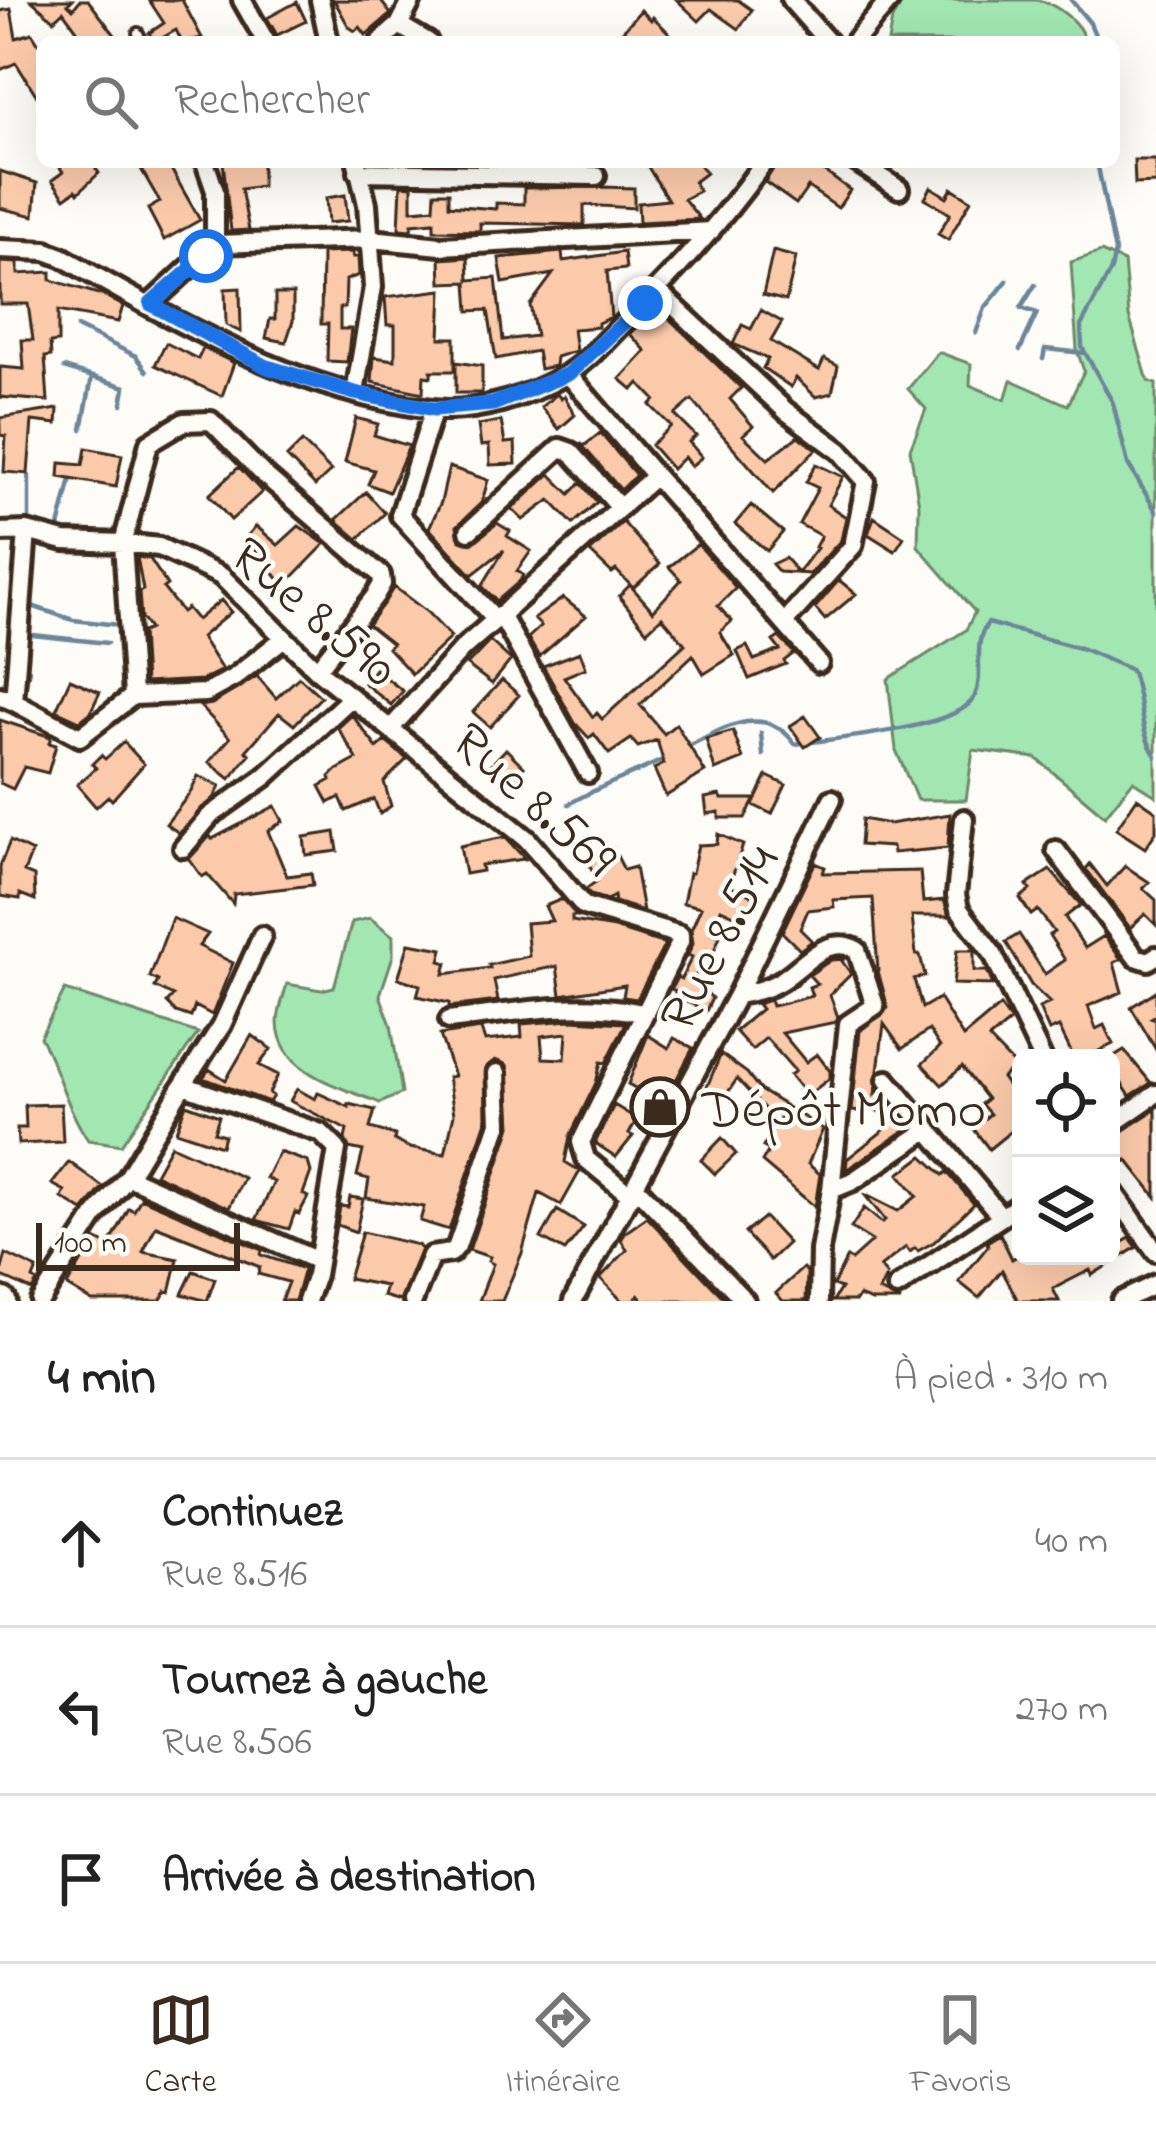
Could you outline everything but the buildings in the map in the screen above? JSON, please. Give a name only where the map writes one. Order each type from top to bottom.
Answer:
[{"type":"street","points":[[242,0],[263,36]]},
{"type":"street","points":[[320,0],[328,36]]},
{"type":"street","points":[[387,36],[399,25],[412,0]]},
{"type":"street","points":[[791,0],[822,36]]},
{"type":"street","points":[[859,36],[890,0]]},
{"type":"street","points":[[399,25],[418,36]]},
{"type":"street","points":[[207,168],[215,191],[214,244]]},
{"type":"street","points":[[355,393],[373,287],[371,239],[358,168]]},
{"type":"street","points":[[384,168],[596,176]]},
{"type":"street","points":[[0,249],[62,256],[267,367],[355,393],[434,409],[493,404],[568,374],[657,290],[759,168]]},
{"type":"street","points":[[866,168],[899,189]]},
{"type":"street","points":[[151,304],[214,244],[371,239],[441,246],[711,231]]},
{"type":"street","points":[[657,290],[774,401],[840,451],[866,481],[854,546],[784,623]]},
{"type":"street","points":[[568,374],[819,663]]},
{"type":"street","points":[[434,409],[400,515],[498,617],[589,772]]},
{"type":"street","points":[[133,696],[124,543],[149,443],[184,422],[211,421],[261,472],[381,575],[375,596],[316,670]]},
{"type":"street","points":[[469,531],[560,448],[571,452],[620,508]]},
{"type":"street","points":[[392,728],[438,674],[655,476]]},
{"type":"street","points":[[27,531],[7,699],[80,736],[133,696],[206,693],[235,677],[284,638]]},
{"type":"street","name":"Rue 8.590","points":[[0,532],[27,531],[64,542],[159,547],[205,566],[316,670],[392,728]]},
{"type":"street","points":[[183,848],[210,815],[265,777],[352,697]]},
{"type":"street","name":"Rue 8.569","points":[[392,728],[526,839],[584,906],[680,935],[581,1142],[586,1159],[633,1192]]},
{"type":"street","name":"Rue 8.514","points":[[580,1298],[832,800]]},
{"type":"street","points":[[964,819],[956,896],[959,909],[993,954],[1038,1049]]},
{"type":"street","points":[[1056,850],[1136,957],[1148,961],[1156,956]]},
{"type":"street","points":[[40,1301],[95,1216],[128,1178],[222,1024],[262,935]]},
{"type":"street","points":[[736,995],[769,987],[832,944],[857,950],[875,1006],[848,1024],[820,1250],[819,1301]]},
{"type":"street","points":[[449,1020],[555,1007],[606,1006],[643,1013]]},
{"type":"street","points":[[413,1301],[431,1256],[457,1246],[484,1173],[500,1110],[497,1073]]},
{"type":"street","points":[[887,1080],[1000,1215]]},
{"type":"street","points":[[183,1085],[321,1133],[338,1148],[307,1301]]},
{"type":"street","points":[[1120,1119],[1156,1094]]},
{"type":"street","points":[[830,1190],[853,1181],[929,1129]]},
{"type":"street","points":[[128,1178],[318,1261]]},
{"type":"street","points":[[633,1192],[745,1301]]},
{"type":"street","points":[[1120,1202],[1156,1252]]},
{"type":"street","points":[[897,1287],[1012,1209]]},
{"type":"street","points":[[1121,1301],[1156,1284]]},
{"type":"green space","points":[[904,0],[1038,0],[1067,15],[1082,36],[889,36],[892,19]]},
{"type":"green space","points":[[1101,252],[1124,262],[1129,316],[1148,381],[1156,384],[1156,796],[1133,781],[1105,816],[1036,758],[973,750],[966,800],[917,800],[896,750],[888,679],[966,630],[975,612],[918,546],[919,505],[910,449],[926,409],[908,389],[938,352],[971,364],[970,385],[1005,400],[1011,380],[1068,405],[1084,371],[1077,350],[1071,262]]},
{"type":"green space","points":[[370,918],[393,936],[393,956],[380,995],[391,1025],[402,1093],[380,1103],[301,1067],[281,1040],[278,1023],[287,984],[321,990],[334,987],[352,922]]},
{"type":"green space","points":[[65,990],[198,1033],[121,1145],[88,1140],[40,1037]]},
{"type":"waterway","points":[[1071,0],[1095,36]]},
{"type":"waterway","points":[[1098,168],[1115,252],[1111,270],[1081,326],[1082,347],[1113,403],[1128,464],[1156,511]]},
{"type":"waterway","points":[[976,333],[985,308],[1007,281]]},
{"type":"waterway","points":[[1020,350],[1037,313],[1021,308],[1035,285]]},
{"type":"waterway","points":[[77,327],[136,356],[147,371]]},
{"type":"waterway","points":[[1043,359],[1045,349],[1084,353]]},
{"type":"waterway","points":[[64,368],[125,387],[122,404]]},
{"type":"waterway","points":[[82,429],[92,377]]},
{"type":"waterway","points":[[29,476],[29,524]]},
{"type":"waterway","points":[[58,531],[71,479]]},
{"type":"waterway","points":[[26,604],[73,620],[119,625]]},
{"type":"waterway","points":[[687,747],[729,727],[757,721],[783,731],[795,744],[946,717],[975,696],[980,640],[988,623],[1083,649],[1131,670],[1146,736],[1156,756]]},
{"type":"waterway","points":[[23,634],[107,643]]},
{"type":"waterway","points":[[22,668],[29,670],[22,699]]},
{"type":"waterway","points":[[761,733],[763,755]]},
{"type":"waterway","points":[[569,804],[666,758]]},
{"type":"place","name":"Dépôt Momo","points":[[660,1107]]},
{"type":"route","points":[[206,256],[151,304],[267,367],[355,393],[434,409],[493,404],[568,374],[645,303]]}]
